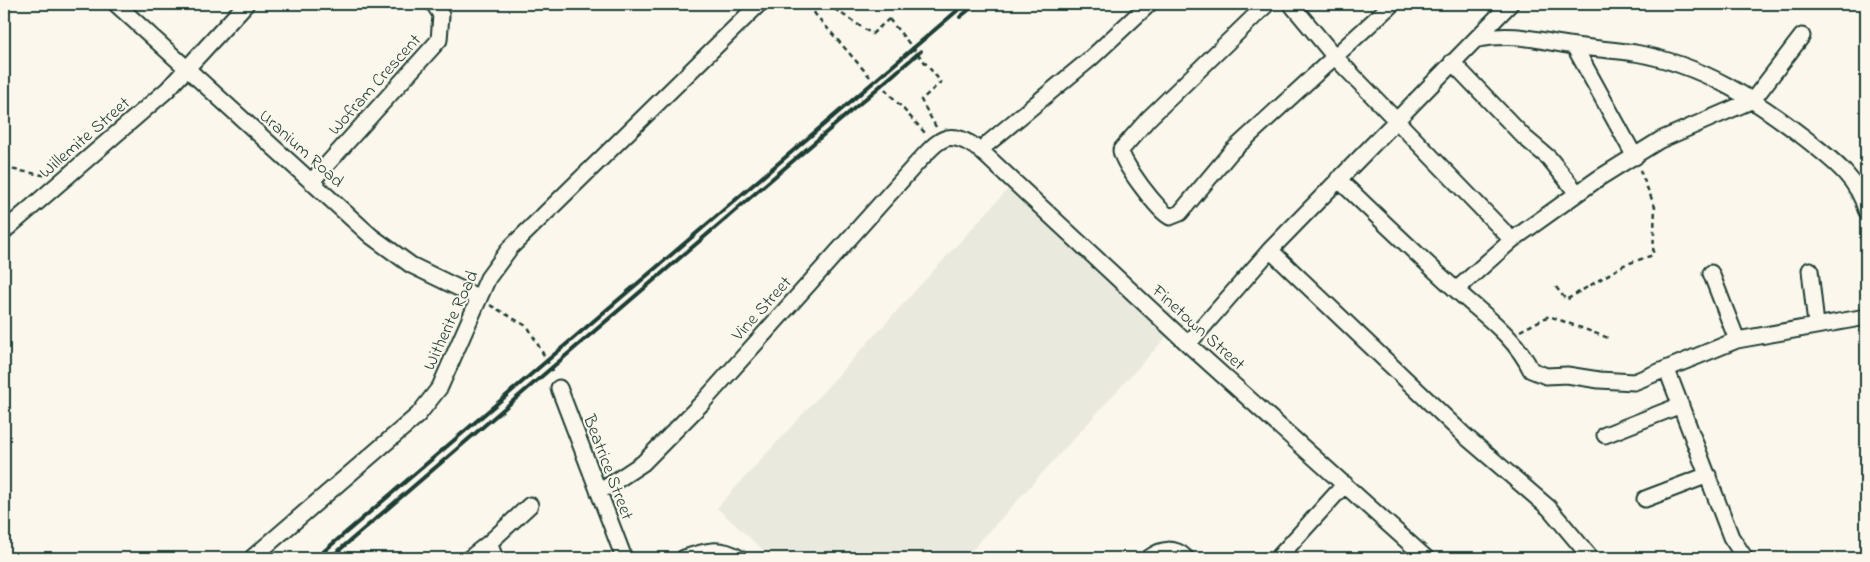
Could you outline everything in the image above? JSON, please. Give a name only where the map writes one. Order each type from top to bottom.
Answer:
[{"type":"street","name":"Uranium Road","points":[[116,4],[371,236],[404,260],[479,298]]},
{"type":"street","points":[[187,69],[246,4]]},
{"type":"street","name":"Wofram Crescent","points":[[312,181],[439,40],[441,15],[434,4]]},
{"type":"street","name":"Witherite Road","points":[[252,558],[418,415],[440,388],[488,278],[510,248],[759,4]]},
{"type":"street","points":[[980,150],[1084,64],[1149,4]]},
{"type":"street","points":[[1267,4],[1148,119],[1121,150],[1124,159],[1164,213],[1170,217],[1180,213],[1231,152],[1392,4]]},
{"type":"street","points":[[1291,4],[1335,57],[1512,240]]},
{"type":"street","points":[[1188,344],[1270,250],[1452,62],[1478,39],[1510,4]]},
{"type":"street","points":[[1478,39],[1500,35],[1516,35],[1574,46],[1636,53],[1681,65],[1719,80],[1753,100],[1835,161],[1855,185],[1866,210]]},
{"type":"street","points":[[1456,290],[1512,240],[1577,193],[1660,140],[1753,100],[1802,36]]},
{"type":"street","points":[[1574,46],[1635,157]]},
{"type":"street","points":[[1452,62],[1524,137],[1549,158],[1577,193]]},
{"type":"street","name":"Willemite Street","points":[[4,231],[167,90],[187,69]]},
{"type":"street","name":"Finetown Street","points":[[938,141],[951,136],[964,140],[980,150],[1188,344],[1426,558]]},
{"type":"street","name":"Vine Street","points":[[598,492],[643,462],[696,408],[938,141]]},
{"type":"street","points":[[1338,179],[1456,290],[1494,322],[1531,370],[1546,376],[1567,374],[1629,382],[1668,370],[1736,340],[1866,318]]},
{"type":"street","points":[[1270,250],[1464,435],[1549,508],[1591,558]]},
{"type":"street","points":[[1810,270],[1816,325]]},
{"type":"street","points":[[1711,273],[1736,340]]},
{"type":"street","points":[[1668,370],[1731,538],[1745,558]]},
{"type":"street","name":"Beatrice Street","points":[[559,388],[624,558]]},
{"type":"street","points":[[1605,435],[1681,405]]},
{"type":"street","points":[[1645,499],[1708,475]]},
{"type":"street","points":[[1278,558],[1345,484]]},
{"type":"street","points":[[470,558],[530,505]]},
{"type":"street","points":[[489,543],[495,558]]},
{"type":"street","points":[[684,558],[716,549],[729,552],[739,558]]},
{"type":"street","points":[[1149,558],[1160,551],[1170,549],[1180,552],[1186,558]]},
{"type":"path","points":[[810,4],[815,14],[870,77]]},
{"type":"path","points":[[827,4],[872,34],[889,19],[941,82],[921,100],[938,141]]},
{"type":"path","points":[[885,89],[938,141]]},
{"type":"path","points":[[1556,287],[1566,300],[1624,265],[1653,255],[1655,208],[1635,157]]},
{"type":"path","points":[[4,168],[64,178]]},
{"type":"path","points":[[479,298],[528,327],[552,367],[559,388]]},
{"type":"path","points":[[1507,337],[1549,316],[1612,340]]},
{"type":"shaded area","points":[[1009,188],[1168,335],[965,558],[772,558],[717,508]]},
{"type":"railway","points":[[316,558],[965,4]]},
{"type":"railway","points":[[960,17],[976,4]]},
{"type":"railway","points":[[330,558],[921,51]]}]
